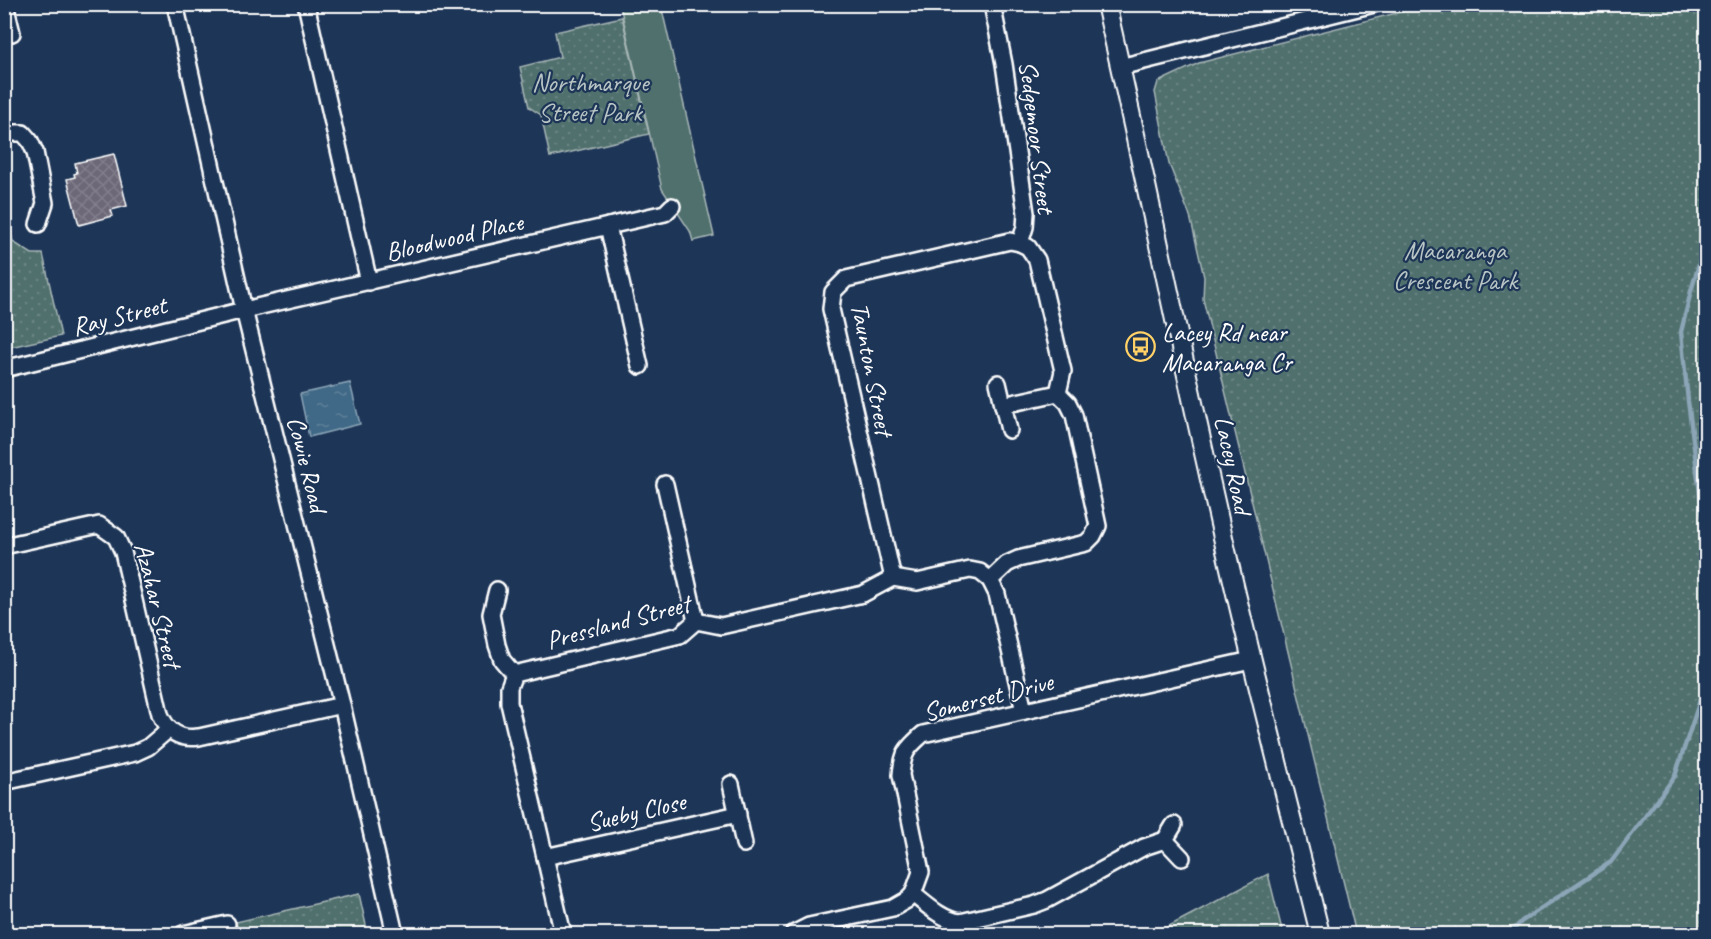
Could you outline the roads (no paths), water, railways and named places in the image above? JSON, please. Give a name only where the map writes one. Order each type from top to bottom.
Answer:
[{"type":"street","points":[[5,4],[12,33]]},
{"type":"street","name":"Cowie Road","points":[[176,4],[244,310],[342,705],[395,934]]},
{"type":"street","points":[[306,4],[369,282]]},
{"type":"street","name":"Sedgemoor Street","points":[[992,4],[1004,64],[1026,213],[1020,243],[1028,247],[1037,260],[1063,371],[1058,393]]},
{"type":"street","name":"Lacey Road","points":[[1106,4],[1251,660],[1320,934]]},
{"type":"street","points":[[1120,67],[1374,4]]},
{"type":"street","points":[[4,133],[23,133],[35,152],[45,203],[38,224]]},
{"type":"street","name":"Bloodwood Place","points":[[244,310],[665,213],[672,206]]},
{"type":"street","points":[[608,226],[640,366]]},
{"type":"street","name":"Taunton Street","points":[[892,578],[831,309],[833,292],[846,279],[1010,241],[1020,243]]},
{"type":"street","name":"Ray Street","points":[[4,369],[244,310]]},
{"type":"street","points":[[998,383],[1009,430]]},
{"type":"street","points":[[990,580],[1007,564],[1018,559],[1086,543],[1098,526],[1074,414],[1068,403],[1058,393],[1003,405]]},
{"type":"street","points":[[665,484],[696,621]]},
{"type":"street","name":"Azahar Street","points":[[4,546],[99,525],[116,537],[123,552],[160,714],[169,729]]},
{"type":"street","points":[[892,578],[918,582],[970,570],[980,572],[990,580],[998,594],[1024,711]]},
{"type":"street","name":"Pressland Street","points":[[514,674],[680,635],[696,621],[721,626],[862,594],[892,578]]},
{"type":"street","points":[[498,590],[491,614],[502,660],[514,674],[509,687],[509,703],[563,934]]},
{"type":"street","name":"Somerset Drive","points":[[913,894],[921,872],[901,775],[902,759],[910,746],[923,734],[1251,660]]},
{"type":"street","points":[[4,782],[135,753],[148,747],[169,729],[182,737],[192,738],[342,705]]},
{"type":"street","points":[[731,784],[744,844]]},
{"type":"street","name":"Sueby Close","points":[[545,857],[738,814]]},
{"type":"street","points":[[793,934],[809,926],[893,908],[913,894],[949,920],[960,922],[1034,905],[1144,847],[1165,840],[1174,825]]},
{"type":"street","points":[[1165,840],[1182,858]]},
{"type":"street","points":[[183,934],[227,924]]},
{"type":"water","points":[[350,383],[360,424],[309,437],[300,394]]},
{"type":"waterway","points":[[1706,241],[1681,332],[1706,539]]},
{"type":"waterway","points":[[1509,934],[1522,921],[1611,862],[1675,776],[1706,682]]},
{"type":"place","name":"Lacey Rd near Macaranga Cr","points":[[1141,347]]},
{"type":"park label","name":"Northmarque Street Park","points":[[590,97]]},
{"type":"park label","name":"Macaranga Crescent Park","points":[[1455,265]]}]
